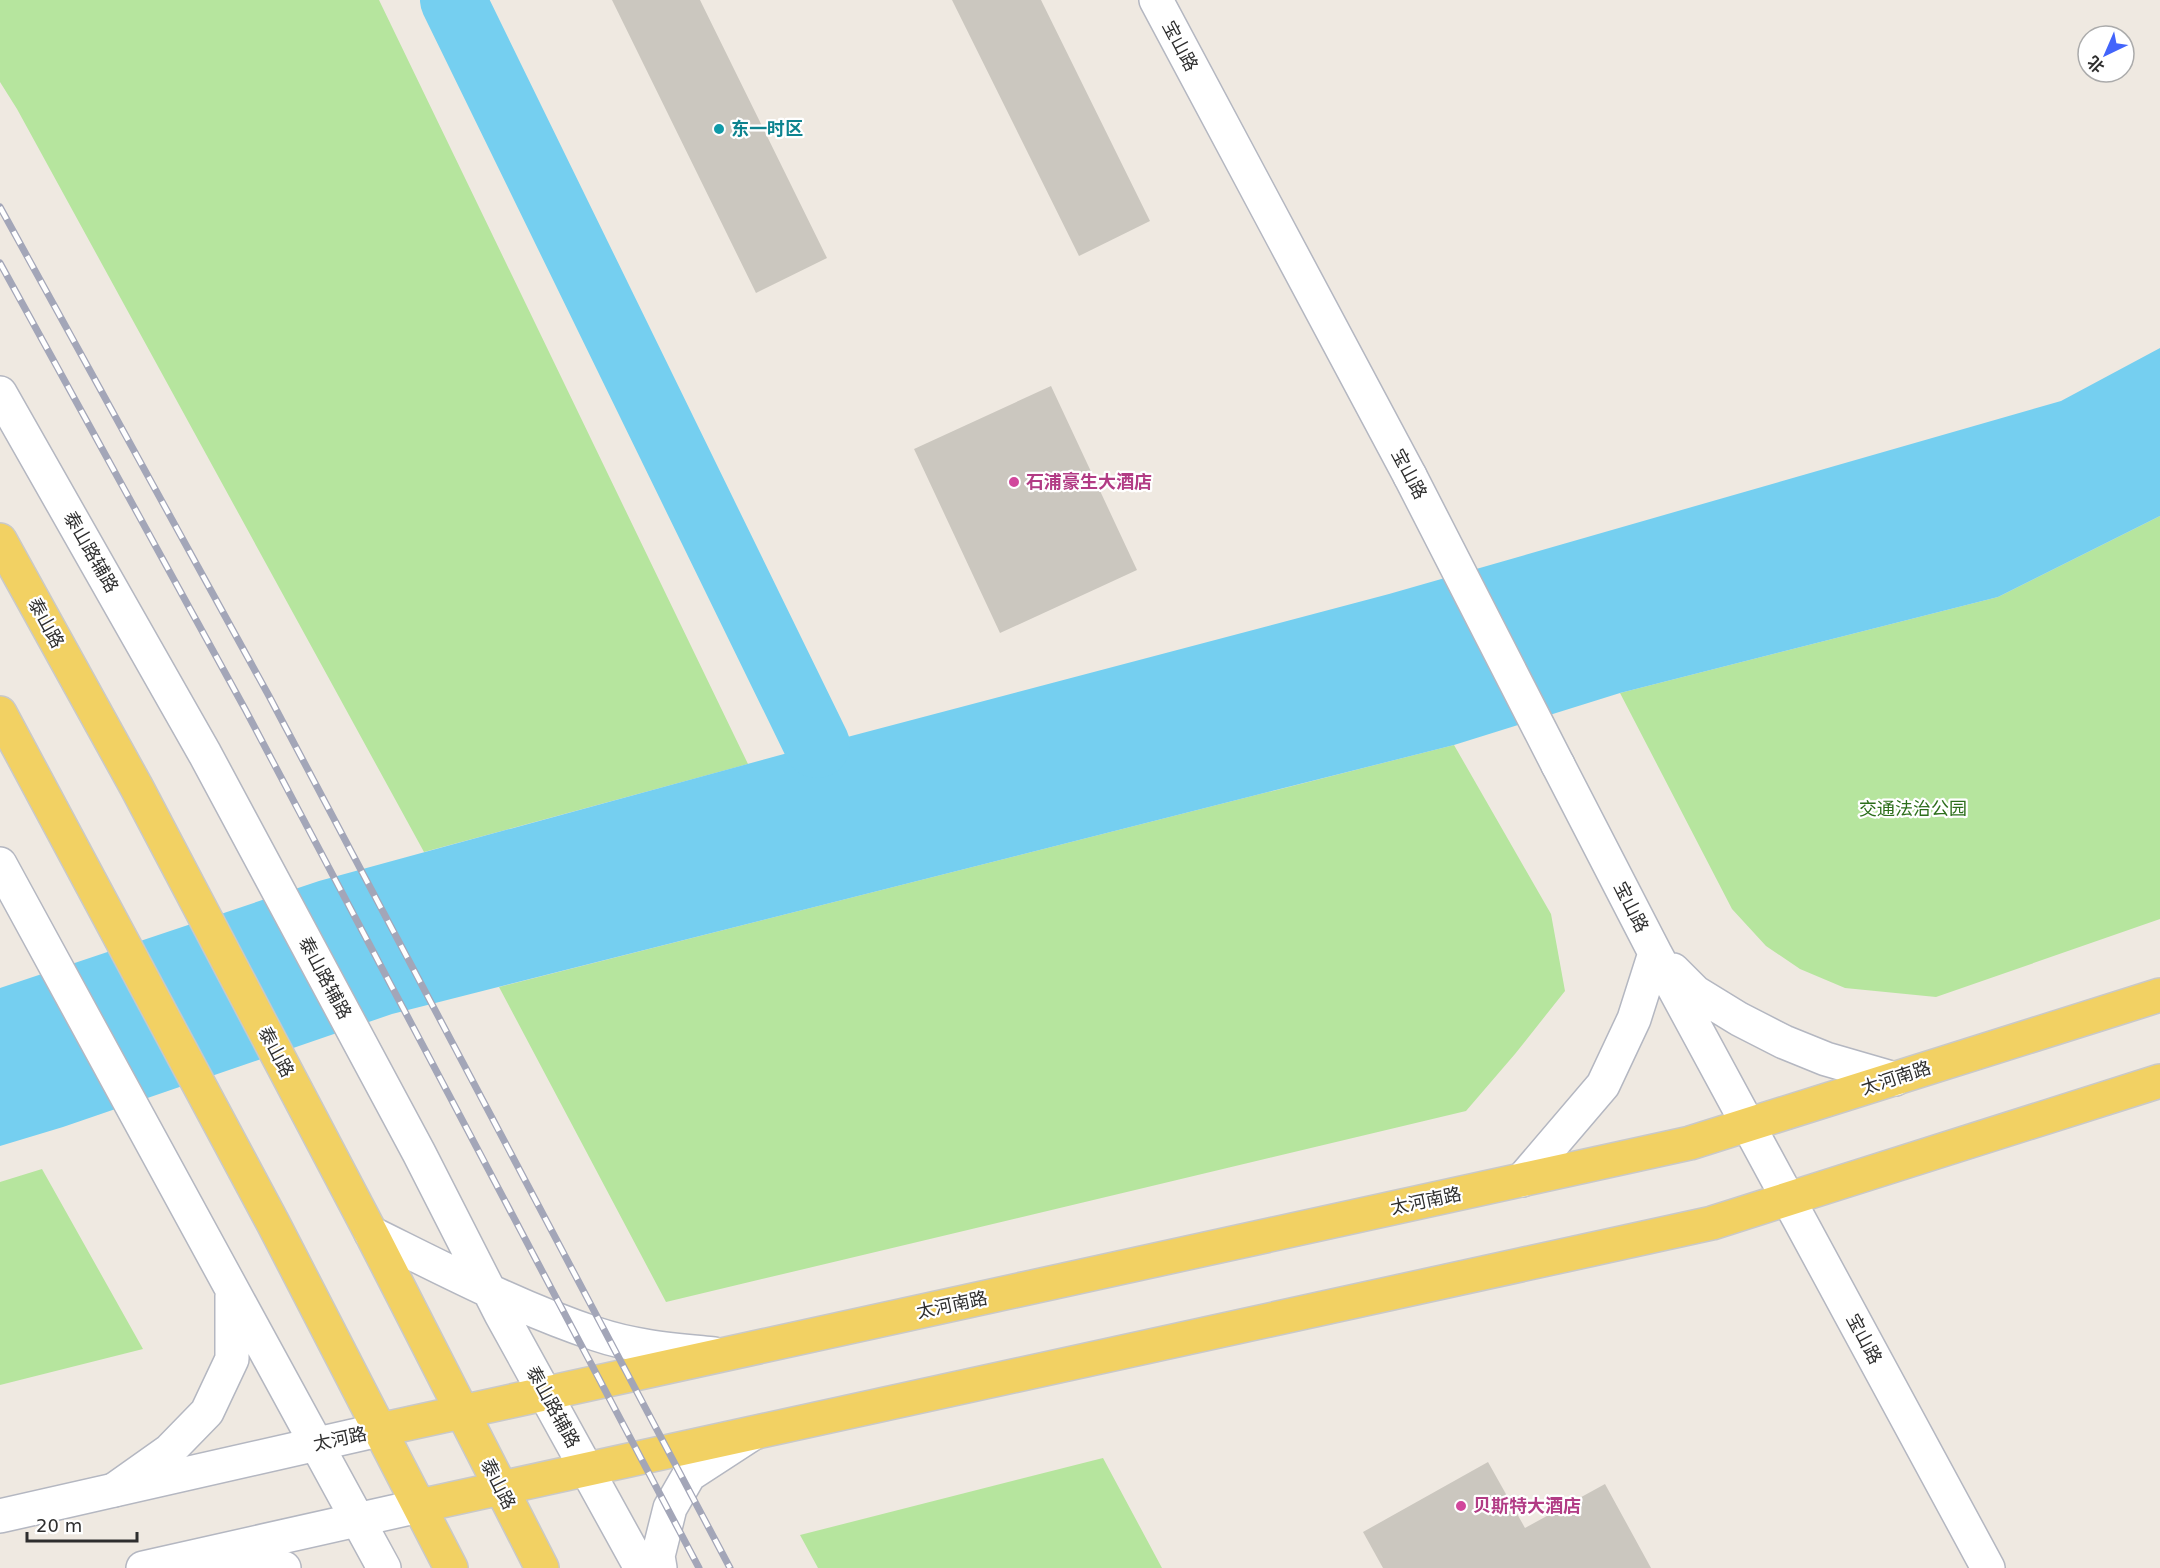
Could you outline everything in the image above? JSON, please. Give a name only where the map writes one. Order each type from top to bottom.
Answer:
[{"type":"main road","name":"泰山路","points":[[0,540],[137,788],[542,1568]]},
{"type":"main road","points":[[0,713],[273,1223],[451,1568]]},
{"type":"main road","name":"太河南路","points":[[682,1364],[1690,1143],[2160,995]]},
{"type":"main road","points":[[418,1506],[1712,1223],[2160,1081]]},
{"type":"main road","name":"太河路","points":[[380,1430],[682,1364]]},
{"type":"street","name":"宝山路","points":[[1156,0],[1410,476],[1655,953],[1988,1568]]},
{"type":"street","name":"泰山路辅路","points":[[0,393],[205,754],[419,1153],[489,1291],[641,1568]]},
{"type":"street","points":[[0,864],[384,1568]]},
{"type":"street","name":"宝山路","points":[[1522,1180],[1604,1085],[1634,1019],[1655,953]]},
{"type":"street","points":[[1655,953],[1695,992],[1739,1019],[1784,1042],[1826,1059],[1894,1079]]},
{"type":"street","points":[[370,1233],[489,1291],[598,1335],[657,1348],[724,1355]]},
{"type":"street","points":[[114,1490],[169,1451],[207,1412],[232,1359],[232,1291]]},
{"type":"street","name":"太河路","points":[[0,1516],[380,1430]]},
{"type":"street","points":[[660,1568],[658,1556],[670,1508],[689,1475],[754,1433]]},
{"type":"street","points":[[143,1568],[418,1506]]},
{"type":"street","points":[[178,1560],[258,1563],[284,1568]]},
{"type":"green space","points":[[0,0],[379,0],[748,764],[424,852],[17,109],[0,82]]},
{"type":"green space","name":"交通法治公园","points":[[2160,516],[2160,919],[1936,997],[1845,988],[1800,969],[1766,946],[1732,909],[1620,693],[1998,597]]},
{"type":"green space","points":[[1454,745],[1551,914],[1565,991],[1466,1111],[666,1302],[499,987]]},
{"type":"green space","points":[[42,1169],[143,1349],[0,1385],[0,1182]]},
{"type":"green space","points":[[1103,1458],[1162,1568],[818,1568],[800,1535]]},
{"type":"water","points":[[2160,348],[2160,516],[1998,597],[1620,693],[1454,745],[392,1014],[63,1127],[0,1146],[0,988],[319,881],[817,745],[1389,594],[2061,401]]},
{"type":"building","name":"东一时区","points":[[612,0],[700,0],[827,258],[756,293]]},
{"type":"building","points":[[952,0],[1041,0],[1150,221],[1079,256]]},
{"type":"building","points":[[1051,386],[1137,570],[1000,633],[914,449]]},
{"type":"building","name":"贝斯特大酒店","points":[[1488,1462],[1525,1528],[1605,1484],[1651,1568],[1383,1568],[1363,1532]]},
{"type":"waterway","points":[[453,0],[817,745]]},
{"type":"railway","points":[[0,207],[269,696],[730,1568]]},
{"type":"railway","points":[[0,263],[245,709],[699,1568]]},
{"type":"place","name":"东一时区","points":[[719,129]]},
{"type":"place","name":"石浦豪生大酒店","points":[[1014,482]]},
{"type":"place","name":"贝斯特大酒店","points":[[1461,1506]]}]
